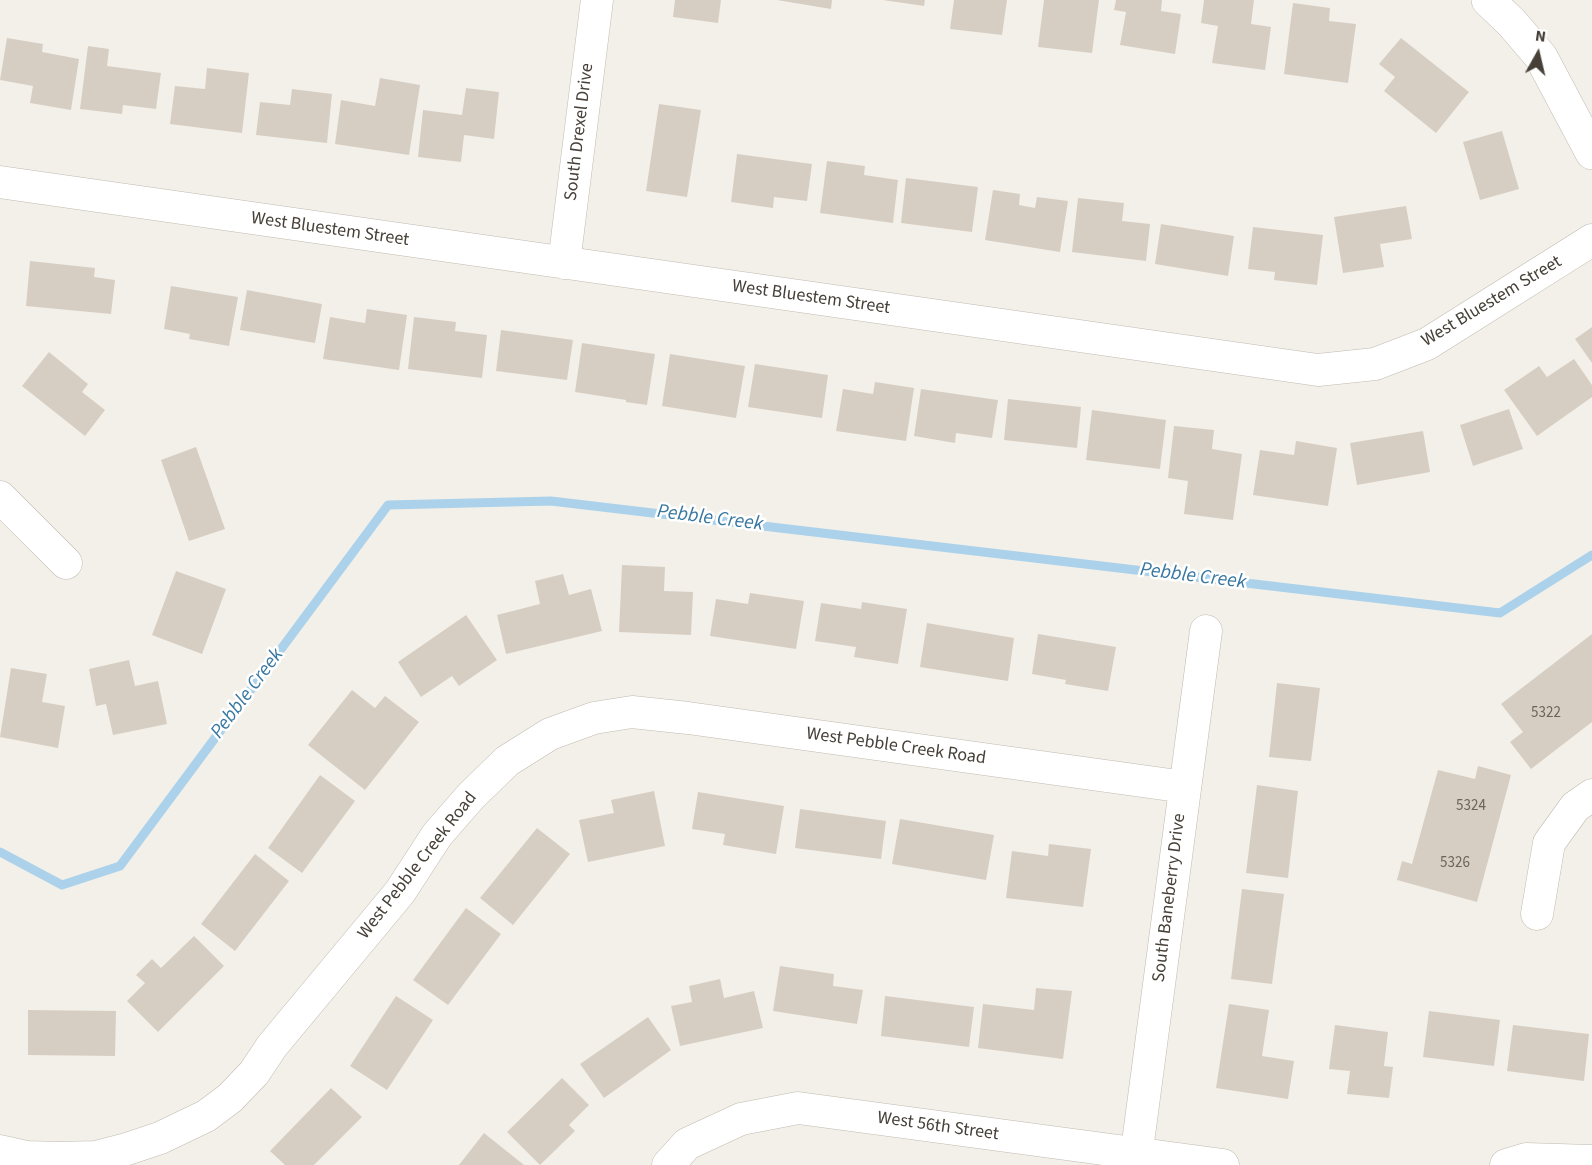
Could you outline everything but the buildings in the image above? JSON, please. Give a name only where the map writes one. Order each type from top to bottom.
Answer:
[{"type":"street","name":"South Drexel Drive","points":[[564,263],[597,0]]},
{"type":"street","points":[[1488,0],[1512,23],[1541,57],[1592,153]]},
{"type":"street","name":"West Bluestem Street","points":[[0,182],[1318,370],[1375,364],[1427,344],[1592,240]]},
{"type":"street","points":[[0,497],[66,563]]},
{"type":"street","name":"South Baneberry Drive","points":[[1136,1160],[1206,631]]},
{"type":"street","name":"West Pebble Creek Road","points":[[0,1151],[58,1158],[96,1156],[160,1138],[206,1116],[230,1098],[254,1073],[272,1046],[400,891],[437,836],[471,796],[507,760],[550,734],[594,718],[632,712],[688,718],[1185,787]]},
{"type":"street","points":[[1537,914],[1549,843],[1575,807],[1592,795]]},
{"type":"street","name":"West 56th Street","points":[[668,1165],[687,1144],[741,1119],[798,1108],[1136,1160],[1222,1165]]},
{"type":"street","points":[[1506,1165],[1526,1159],[1592,1161]]},
{"type":"waterway","name":"Pebble Creek","points":[[0,852],[62,885],[120,866],[388,505],[551,501],[1500,613],[1592,555]]}]
